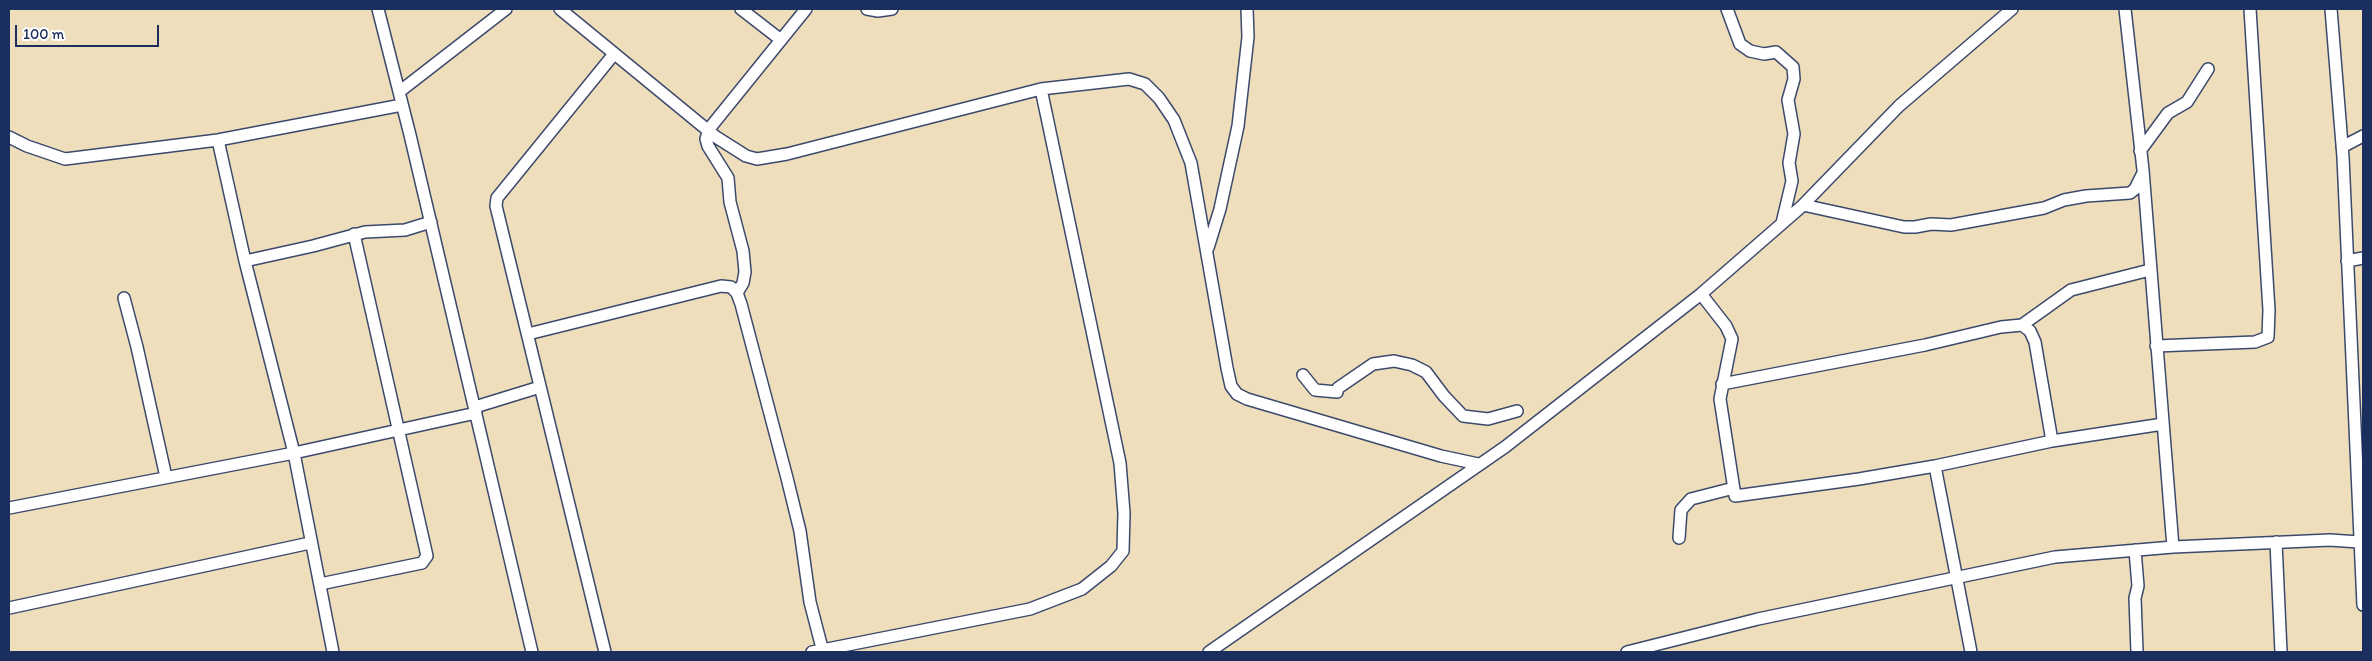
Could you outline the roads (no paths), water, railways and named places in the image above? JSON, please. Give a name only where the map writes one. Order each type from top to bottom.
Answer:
[{"type":"street","points":[[378,9],[431,222],[532,652]]},
{"type":"street","points":[[399,92],[506,9]]},
{"type":"street","points":[[560,9],[614,54],[746,156],[764,158],[787,154],[1041,89],[1129,79],[1146,84],[1159,98],[1174,120],[1191,163],[1231,386],[1237,394],[1248,399],[1440,456],[1478,464]]},
{"type":"street","points":[[741,9],[781,40]]},
{"type":"street","points":[[737,293],[743,283],[745,272],[743,251],[730,202],[728,178],[706,140],[709,129],[806,9]]},
{"type":"street","points":[[867,9],[892,9]]},
{"type":"street","points":[[1207,251],[1220,209],[1238,126],[1248,37],[1247,9]]},
{"type":"street","points":[[1728,9],[1740,44],[1750,51],[1764,54],[1776,52],[1793,67],[1794,79],[1788,100],[1794,134],[1789,163],[1792,181],[1782,223]]},
{"type":"street","points":[[1209,652],[1505,447],[1701,294],[1803,204],[1898,106],[2012,9]]},
{"type":"street","points":[[2124,9],[2142,170],[2173,547]]},
{"type":"street","points":[[2156,346],[2255,342],[2268,337],[2270,310],[2250,9]]},
{"type":"street","points":[[2331,9],[2342,147],[2363,605]]},
{"type":"street","points":[[605,652],[528,334],[501,232],[497,198],[614,54]]},
{"type":"street","points":[[2140,151],[2168,113],[2187,102],[2208,69]]},
{"type":"street","points":[[528,334],[721,286],[731,287],[737,293],[800,531],[819,651],[1030,609],[1082,589],[1111,566],[1122,551],[1124,513],[1120,463],[1041,89]]},
{"type":"street","points":[[9,137],[64,159],[218,140],[402,105]]},
{"type":"street","points":[[2342,147],[2363,136]]},
{"type":"street","points":[[218,140],[245,261],[294,452],[310,543],[333,652]]},
{"type":"street","points":[[1803,204],[1904,227],[1931,224],[1951,225],[2044,208],[2079,197],[2130,193],[2140,182],[2142,170]]},
{"type":"street","points":[[245,261],[313,246],[354,234],[405,230],[431,222]]},
{"type":"street","points":[[320,584],[422,563],[426,559],[399,428],[354,234]]},
{"type":"street","points":[[2347,261],[2363,258]]},
{"type":"street","points":[[1722,384],[1925,345],[2001,327],[2022,326],[2070,290],[2150,270]]},
{"type":"street","points":[[1701,294],[1731,334],[1732,345],[1722,384],[1721,412],[1735,496],[1935,466],[2052,441],[2163,424]]},
{"type":"street","points":[[124,298],[166,477]]},
{"type":"street","points":[[2022,326],[2030,331],[2035,342],[2052,441]]},
{"type":"street","points":[[1302,375],[1315,390],[1337,392],[1338,388],[1373,364],[1394,361],[1412,365],[1426,372],[1444,396],[1463,416],[1488,419],[1517,411]]},
{"type":"street","points":[[9,508],[294,452],[475,410],[540,387]]},
{"type":"street","points":[[1935,466],[1971,652]]},
{"type":"street","points":[[1679,538],[1679,514],[1683,506],[1691,499],[1734,488]]},
{"type":"street","points":[[1627,652],[1758,619],[2055,557],[2173,547],[2330,540],[2359,542]]},
{"type":"street","points":[[2276,542],[2281,652]]},
{"type":"street","points":[[9,608],[78,595],[310,543]]},
{"type":"street","points":[[2135,550],[2138,586],[2135,598],[2137,652]]}]
